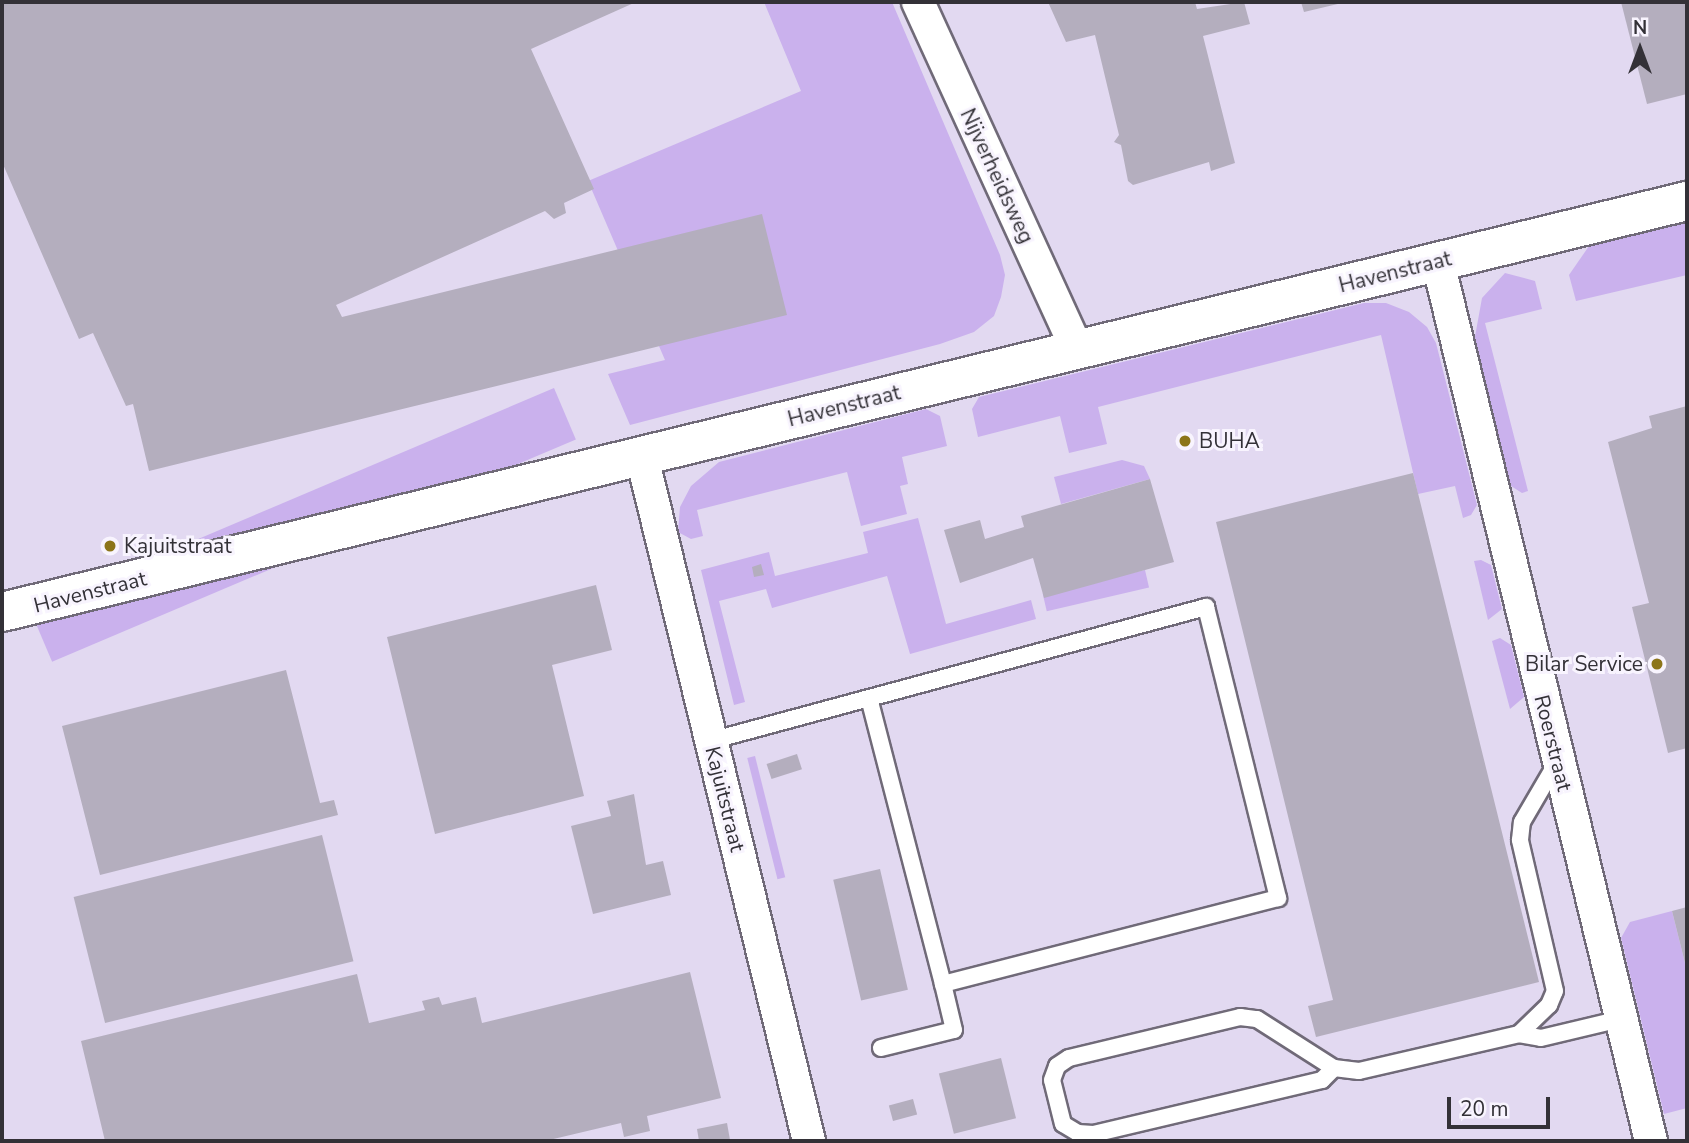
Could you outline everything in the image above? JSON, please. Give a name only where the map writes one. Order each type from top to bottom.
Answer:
[{"type":"street","name":"Nijverheidsweg","points":[[918,2],[1077,349]]},
{"type":"street","name":"Havenstraat","points":[[2,612],[1687,201]]},
{"type":"street","name":"Roerstraat","points":[[1438,262],[1651,1141]]},
{"type":"street","name":"Kajuitstraat","points":[[642,457],[809,1141]]},
{"type":"lane","points":[[710,741],[1206,607],[1279,898],[943,984]]},
{"type":"lane","points":[[869,698],[954,1030],[881,1048]]},
{"type":"lane","points":[[1519,1034],[1549,1005],[1555,992],[1520,840],[1522,821],[1557,762]]},
{"type":"lane","points":[[1334,1068],[1322,1080],[1093,1134],[1078,1133],[1063,1124],[1052,1080],[1057,1066],[1069,1058],[1240,1017],[1257,1019],[1334,1068],[1381,1068],[1519,1034],[1541,1038],[1621,1019]]},
{"type":"shaded area","points":[[2,2],[1687,2],[1687,1141],[2,1141]]},
{"type":"shaded area","points":[[764,2],[892,2],[1000,255],[1005,275],[1001,297],[994,316],[974,332],[940,344],[630,425],[608,374],[665,360],[588,181],[801,91]]},
{"type":"shaded area","points":[[1687,222],[1687,275],[1576,301],[1569,275],[1589,246]]},
{"type":"shaded area","points":[[1505,273],[1535,281],[1542,309],[1485,323],[1528,491],[1522,493],[1511,486],[1474,342],[1482,298]]},
{"type":"shaded area","points":[[1364,303],[1386,303],[1409,312],[1427,327],[1436,343],[1477,505],[1471,515],[1463,518],[1455,486],[1418,494],[1381,335],[1098,407],[1107,444],[1069,453],[1060,416],[978,437],[972,409],[979,397]]},
{"type":"shaded area","points":[[554,388],[576,440],[52,662],[30,610]]},
{"type":"shaded area","points":[[926,409],[940,416],[947,446],[902,457],[908,484],[900,486],[907,514],[861,526],[847,472],[697,510],[703,536],[691,539],[678,532],[680,507],[691,486],[719,462]]},
{"type":"shaded area","points":[[1122,460],[1144,466],[1150,479],[1061,504],[1054,477]]},
{"type":"shaded area","points":[[918,518],[946,624],[1031,600],[1036,619],[910,654],[887,576],[772,608],[766,589],[719,601],[745,702],[734,705],[701,570],[769,552],[775,576],[868,553],[863,532]]},
{"type":"shaded area","points":[[1481,560],[1491,565],[1502,609],[1488,620],[1474,561]]},
{"type":"shaded area","points":[[1145,570],[1149,588],[1047,611],[1043,594]]},
{"type":"shaded area","points":[[1500,638],[1511,645],[1524,697],[1510,709],[1492,641]]},
{"type":"shaded area","points":[[755,756],[785,877],[777,879],[747,758]]},
{"type":"shaded area","points":[[1672,911],[1687,971],[1687,1108],[1664,1114],[1621,938],[1630,922]]},
{"type":"building","points":[[2,2],[636,2],[531,49],[594,189],[564,203],[566,213],[554,219],[545,211],[336,305],[342,317],[762,214],[787,315],[149,471],[133,404],[126,406],[93,333],[79,339],[2,162]]},
{"type":"building","points":[[1048,2],[1195,2],[1197,9],[1244,2],[1250,24],[1203,36],[1235,163],[1211,171],[1209,162],[1133,185],[1128,181],[1121,145],[1114,142],[1119,135],[1095,35],[1066,42]]},
{"type":"building","points":[[1301,2],[1342,2],[1342,3],[1304,12]]},
{"type":"building","points":[[1621,2],[1687,2],[1687,94],[1647,104]]},
{"type":"building","points":[[1687,406],[1687,748],[1668,753],[1632,607],[1649,603],[1608,442],[1652,428],[1649,416]]},
{"type":"building","points":[[1413,473],[1539,982],[1316,1037],[1308,1006],[1333,1000],[1216,522]]},
{"type":"building","points":[[1150,479],[1174,562],[1044,598],[1033,558],[960,583],[944,530],[980,520],[985,539],[1024,527],[1021,516]]},
{"type":"building","points":[[761,564],[764,575],[754,577],[752,567]]},
{"type":"building","points":[[596,585],[612,650],[552,665],[584,796],[435,834],[387,637]]},
{"type":"building","points":[[286,670],[320,803],[334,800],[338,815],[100,875],[62,726]]},
{"type":"building","points":[[797,754],[802,769],[772,779],[767,764]]},
{"type":"building","points":[[634,794],[646,865],[663,861],[671,895],[593,914],[571,826],[611,816],[607,801]]},
{"type":"building","points":[[322,835],[353,961],[105,1023],[74,897]]},
{"type":"building","points":[[880,869],[908,990],[861,1001],[833,880]]},
{"type":"building","points":[[1687,907],[1687,967],[1686,967],[1672,911]]},
{"type":"building","points":[[690,972],[721,1098],[647,1116],[650,1131],[624,1137],[621,1123],[545,1141],[105,1141],[81,1041],[357,974],[369,1023],[425,1010],[422,1001],[439,997],[442,1005],[476,997],[482,1023]]},
{"type":"building","points":[[1001,1058],[1016,1118],[954,1134],[939,1073]]},
{"type":"building","points":[[913,1099],[917,1114],[893,1121],[889,1105]]},
{"type":"building","points":[[727,1123],[730,1140],[699,1141],[697,1129]]},
{"type":"place","name":"BUHA","points":[[1185,441]]},
{"type":"place","name":"Kajuitstraat","points":[[110,546]]},
{"type":"place","name":"Bilar Service","points":[[1657,664]]}]
